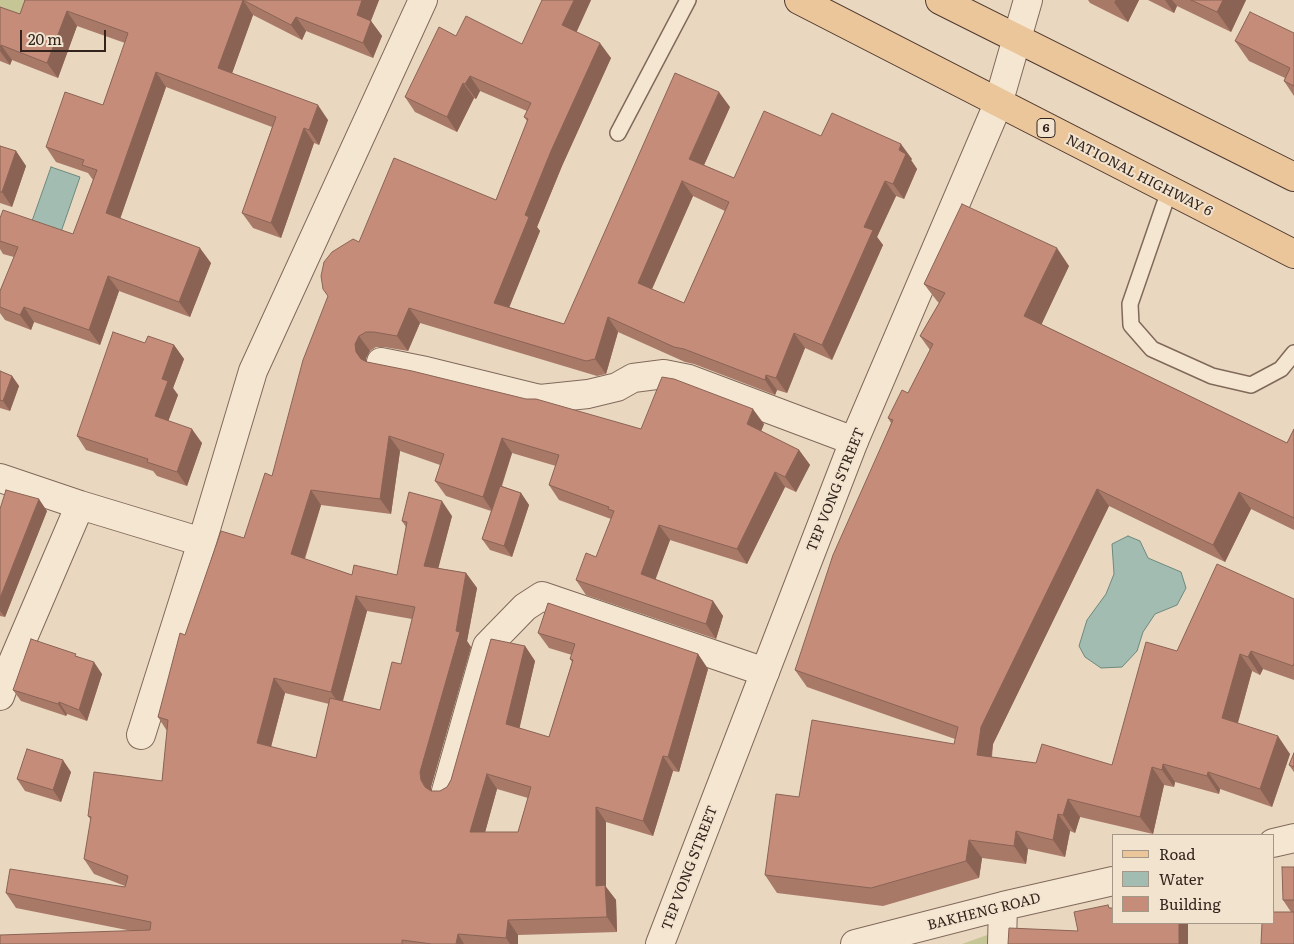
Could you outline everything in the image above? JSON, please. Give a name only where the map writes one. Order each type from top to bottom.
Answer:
[{"type":"main road","name":"NATIONAL HIGHWAY 6","points":[[799,0],[998,104],[1294,254]]},
{"type":"main road","points":[[940,0],[1294,177]]},
{"type":"street","points":[[141,735],[202,542],[253,371],[423,0]]},
{"type":"street","name":"TEP VONG STREET","points":[[660,944],[854,442],[998,104],[1028,0]]},
{"type":"street","points":[[380,362],[426,370],[540,399],[588,394],[617,387],[633,378],[664,374],[689,379],[854,442]]},
{"type":"street","points":[[0,478],[80,505],[202,542]]},
{"type":"street","points":[[0,696],[80,505]]},
{"type":"street","points":[[446,791],[487,646],[525,607],[542,596],[765,672]]},
{"type":"street","points":[[1274,843],[1294,838]]},
{"type":"street","name":"BAKHENG ROAD","points":[[855,944],[1003,906],[1112,881]]},
{"type":"street","points":[[1002,944],[1003,906]]},
{"type":"lane","points":[[618,133],[688,0]]},
{"type":"lane","points":[[1169,191],[1130,304],[1131,325],[1152,349],[1212,376],[1251,385],[1281,369],[1294,353]]},
{"type":"shaded area","points":[[0,0],[32,0],[20,21],[0,17]]},
{"type":"shaded area","points":[[990,934],[989,944],[962,944]]},
{"type":"water","points":[[51,167],[80,177],[61,232],[32,221]]},
{"type":"water","points":[[1128,536],[1140,541],[1148,558],[1181,572],[1186,588],[1177,605],[1155,614],[1143,632],[1137,651],[1122,667],[1101,668],[1085,657],[1079,646],[1087,620],[1106,594],[1114,574],[1112,544]]},
{"type":"building","points":[[25,0],[243,0],[218,68],[318,105],[309,130],[304,128],[271,223],[242,213],[276,117],[156,72],[106,213],[200,248],[179,302],[108,276],[89,330],[24,307],[20,315],[0,307],[0,291],[18,247],[0,241],[0,218],[3,210],[73,234],[97,170],[82,165],[84,160],[46,147],[65,92],[103,105],[128,33],[67,11],[47,63],[1,45],[0,48],[0,7],[20,14]]},
{"type":"building","points":[[243,0],[362,0],[357,15],[371,21],[363,43],[296,17],[291,25]]},
{"type":"building","points":[[542,0],[574,0],[562,25],[600,43],[551,151],[525,215],[529,217],[494,303],[564,324],[675,73],[719,92],[689,159],[734,178],[764,111],[821,136],[832,113],[901,144],[899,150],[906,154],[893,184],[885,181],[864,227],[873,230],[822,345],[794,333],[776,378],[766,375],[765,380],[684,349],[674,347],[608,317],[595,359],[586,361],[409,308],[397,336],[366,332],[359,336],[355,344],[356,352],[361,359],[367,362],[526,399],[536,399],[641,429],[662,377],[674,379],[753,409],[747,424],[799,450],[785,477],[775,472],[737,549],[659,525],[641,574],[713,601],[706,624],[576,580],[586,553],[596,557],[614,511],[608,509],[609,507],[549,485],[559,455],[502,438],[483,497],[435,481],[444,454],[389,436],[380,499],[311,490],[291,554],[352,575],[354,565],[397,575],[407,522],[402,521],[409,492],[442,501],[424,566],[466,573],[456,631],[460,632],[420,772],[421,780],[425,787],[431,791],[440,791],[447,787],[451,780],[491,639],[525,646],[506,724],[549,737],[573,660],[570,659],[575,644],[538,633],[548,603],[698,654],[668,757],[663,756],[643,821],[596,807],[596,886],[605,885],[607,917],[508,920],[506,938],[458,934],[456,944],[432,944],[402,940],[402,944],[0,944],[0,935],[150,930],[151,922],[6,893],[10,869],[125,887],[128,876],[84,859],[91,817],[88,816],[94,772],[162,781],[168,720],[158,717],[180,633],[185,635],[221,531],[244,538],[265,473],[272,476],[303,360],[328,296],[323,289],[321,276],[324,262],[332,252],[353,239],[359,242],[394,158],[496,200],[528,119],[524,117],[531,103],[470,76],[465,84],[463,83],[447,117],[405,97],[439,27],[456,36],[466,16],[522,44]],"holes":[[[682,181],[729,202],[684,303],[638,283]],[[356,596],[415,607],[401,664],[392,662],[380,710],[330,698],[316,758],[257,743],[274,678],[331,692]],[[487,774],[531,787],[518,832],[470,832]]]},
{"type":"building","points":[[1191,0],[1223,0],[1217,12]]},
{"type":"building","points":[[1250,12],[1294,33],[1294,86],[1284,81],[1290,68],[1235,41]]},
{"type":"building","points":[[0,146],[16,151],[2,192],[0,192]]},
{"type":"building","points":[[962,204],[1057,248],[1024,316],[1287,443],[1294,429],[1294,518],[1239,492],[1213,545],[1097,489],[981,727],[977,755],[1036,763],[1042,744],[1112,765],[1146,642],[1177,651],[1217,564],[1294,599],[1293,666],[1251,651],[1248,657],[1240,654],[1222,718],[1278,736],[1260,789],[1208,772],[1207,776],[1163,764],[1162,770],[1152,767],[1140,817],[1068,799],[1063,815],[1058,814],[1053,840],[1016,831],[1014,846],[969,840],[966,861],[871,888],[765,875],[776,794],[799,797],[812,720],[954,744],[958,727],[795,670],[833,555],[893,420],[888,418],[902,390],[908,393],[933,344],[920,336],[945,293],[924,284]]},
{"type":"building","points":[[113,332],[145,343],[148,336],[174,345],[162,379],[168,381],[155,416],[192,429],[177,472],[147,462],[148,459],[77,436]]},
{"type":"building","points":[[0,371],[12,376],[3,401],[0,400]]},
{"type":"building","points":[[500,486],[521,493],[504,546],[482,539]]},
{"type":"building","points":[[6,490],[39,499],[0,598],[0,509]]},
{"type":"building","points":[[31,639],[94,662],[79,710],[59,702],[58,704],[13,690]]},
{"type":"building","points":[[27,749],[63,760],[53,790],[17,779]]},
{"type":"building","points":[[1294,753],[1294,767],[1289,765]]},
{"type":"building","points":[[1282,867],[1294,867],[1294,900],[1283,900]]},
{"type":"building","points":[[1108,905],[1109,908],[1112,908],[1112,924],[1179,924],[1179,944],[1008,944],[1009,928],[1078,931],[1074,912]]},
{"type":"building","points":[[1274,912],[1294,912],[1294,944],[1261,944],[1262,924],[1274,924]]}]
